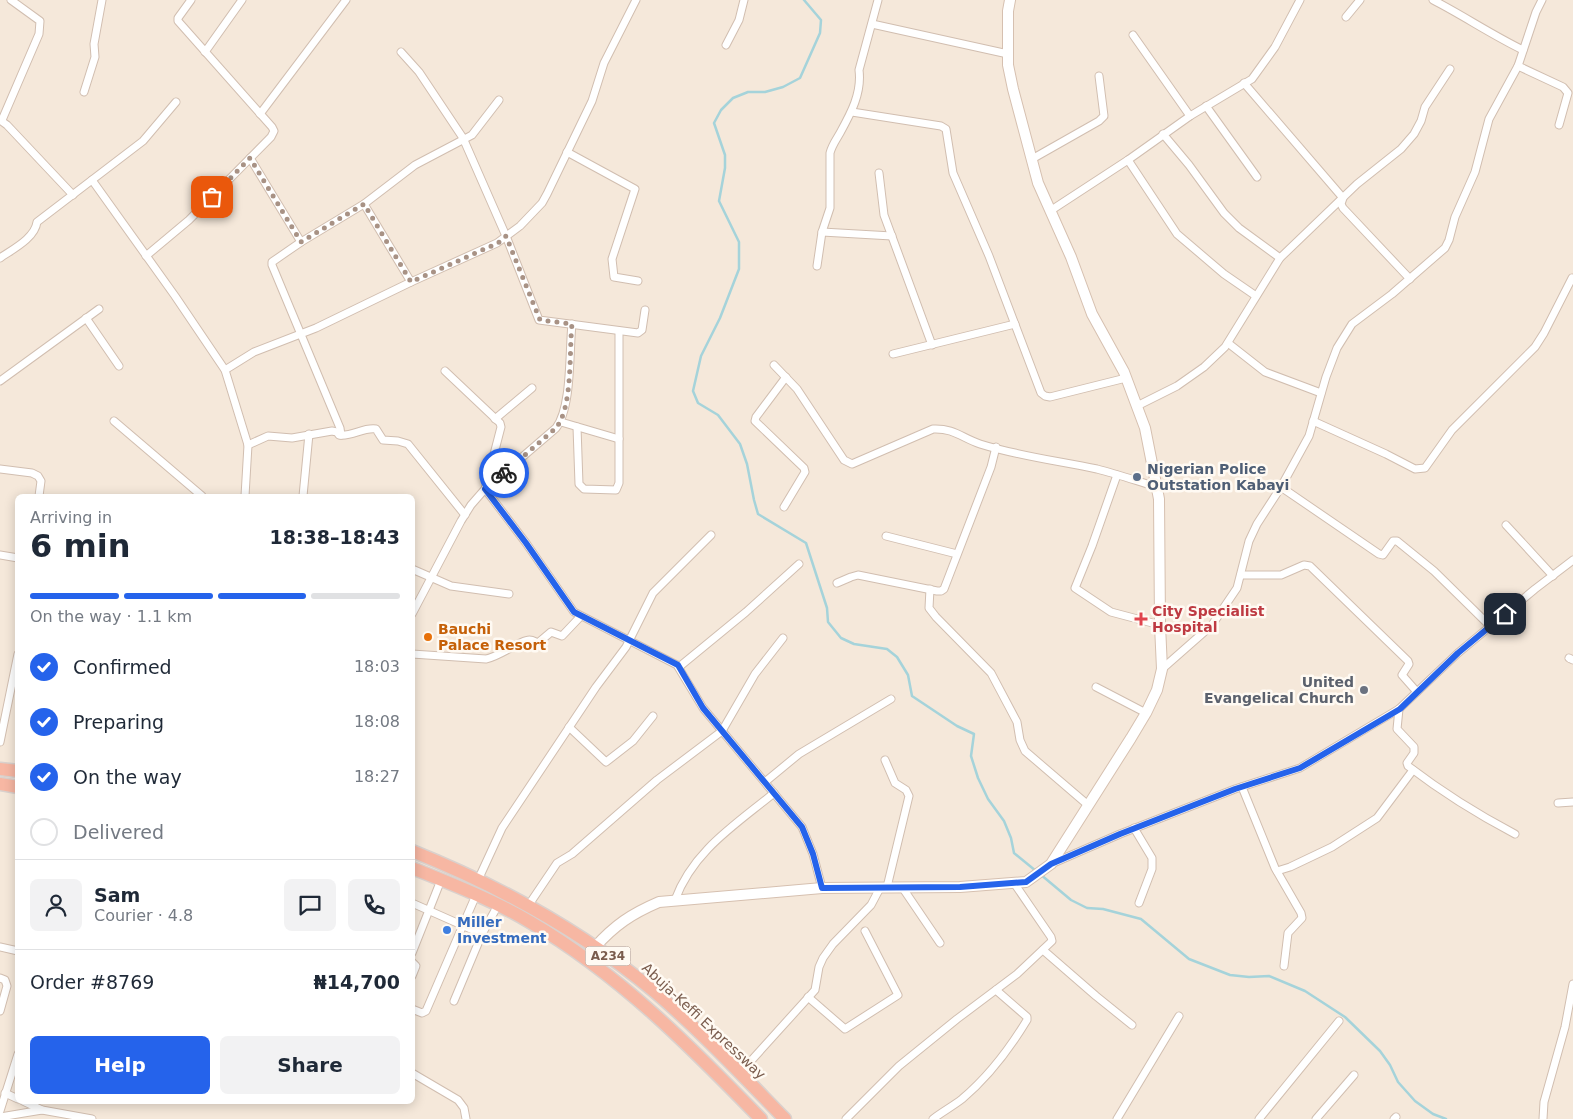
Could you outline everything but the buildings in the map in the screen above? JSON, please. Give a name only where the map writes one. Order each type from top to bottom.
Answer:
[{"type":"highway","points":[[0,769],[15,771]]},
{"type":"highway","points":[[0,784],[15,786]]},
{"type":"highway","name":"Abuja-Keffi Expressway","points":[[415,852],[464,873],[528,906],[595,947],[656,993],[785,1119]]},
{"type":"highway","points":[[428,874],[433,868],[435,860]]},
{"type":"highway","name":"Abuja-Keffi Expressway","points":[[415,869],[498,904],[551,935],[607,974],[635,996],[703,1060],[761,1119]]},
{"type":"highway","points":[[457,887],[458,881],[464,873]]},
{"type":"street","points":[[11,0],[40,21],[40,27],[39,34],[1,120],[73,195]]},
{"type":"street","points":[[84,92],[95,57],[94,44],[102,0]]},
{"type":"street","points":[[146,256],[183,225],[274,132],[272,127],[178,21],[178,18],[191,0]]},
{"type":"street","points":[[205,52],[242,0]]},
{"type":"street","points":[[260,114],[346,0]]},
{"type":"street","points":[[225,370],[254,352],[300,334],[498,243],[520,226],[542,203],[592,101],[604,63],[636,1],[626,0]]},
{"type":"street","points":[[726,45],[739,20],[744,0]]},
{"type":"street","points":[[817,266],[822,232],[830,208],[830,153],[832,146],[852,112],[860,81],[859,70],[878,0]]},
{"type":"street","points":[[1010,0],[1008,54],[1013,89],[1038,183],[1071,257],[1092,314],[1126,378],[1137,406],[1145,428],[1159,499],[1162,669],[1157,690],[1146,713],[1051,864]]},
{"type":"street","points":[[1050,211],[1128,160],[1190,116],[1256,74],[1275,48],[1300,0]]},
{"type":"street","points":[[1346,17],[1360,0]]},
{"type":"street","points":[[1433,0],[1498,38],[1523,50]]},
{"type":"street","points":[[1162,669],[1212,625],[1237,588],[1249,541],[1309,436],[1321,393],[1337,348],[1352,324],[1410,279],[1445,248],[1455,217],[1475,172],[1489,119],[1518,66],[1536,12],[1542,0]]},
{"type":"street","points":[[872,24],[1008,54]]},
{"type":"street","points":[[1133,34],[1190,116]]},
{"type":"street","points":[[402,52],[419,72],[463,138],[540,320],[640,333],[645,310]]},
{"type":"street","points":[[1518,66],[1563,87],[1568,93],[1559,125]]},
{"type":"street","points":[[1137,406],[1177,386],[1209,363],[1228,343],[1280,258],[1343,198],[1401,149],[1421,121],[1425,107],[1450,70]]},
{"type":"street","points":[[1032,159],[1099,121],[1104,116],[1099,76]]},
{"type":"street","points":[[1244,83],[1343,198]]},
{"type":"street","points":[[341,436],[340,428],[272,265],[274,260],[364,204],[415,165],[463,138],[472,135],[499,100]]},
{"type":"street","points":[[0,258],[32,234],[37,222],[144,141],[176,102]]},
{"type":"street","points":[[1206,106],[1257,177]]},
{"type":"street","points":[[852,112],[941,126],[946,129],[953,173],[989,256],[1041,393],[1050,397],[1126,378]]},
{"type":"street","points":[[1163,134],[1189,165],[1224,213],[1239,228],[1280,258]]},
{"type":"street","points":[[567,152],[636,189],[612,259],[614,277],[638,281]]},
{"type":"street","points":[[250,158],[301,242]]},
{"type":"street","points":[[1128,160],[1177,234],[1224,274],[1256,296]]},
{"type":"street","points":[[879,173],[884,215],[932,345]]},
{"type":"street","points":[[92,180],[225,370],[248,445],[245,494]]},
{"type":"street","points":[[1343,198],[1341,204],[1343,208],[1410,279]]},
{"type":"street","points":[[364,204],[411,282]]},
{"type":"street","points":[[822,232],[892,236]]},
{"type":"street","points":[[1313,421],[1415,469],[1425,468],[1452,430],[1535,347],[1572,278]]},
{"type":"street","points":[[0,381],[99,309]]},
{"type":"street","points":[[86,318],[119,366]]},
{"type":"street","points":[[415,608],[471,504],[485,489],[561,422],[564,414],[569,374],[572,324]]},
{"type":"street","points":[[893,354],[1014,324]]},
{"type":"street","points":[[577,427],[579,484],[584,488],[616,490],[619,484],[619,331]]},
{"type":"street","points":[[1228,343],[1264,372],[1321,393]]},
{"type":"street","points":[[774,365],[797,389],[844,460],[848,463],[852,464],[933,429],[943,429],[952,430],[979,444],[1117,475],[1157,487]]},
{"type":"street","points":[[445,371],[500,423],[501,428],[485,489]]},
{"type":"street","points":[[784,507],[805,472],[804,468],[755,421],[786,377]]},
{"type":"street","points":[[495,418],[532,388]]},
{"type":"street","points":[[114,421],[200,494]]},
{"type":"street","points":[[561,422],[618,439]]},
{"type":"street","points":[[341,436],[371,429],[376,430],[383,440],[408,444],[465,515]]},
{"type":"street","points":[[248,445],[268,436],[292,438],[332,431],[337,432],[341,436]]},
{"type":"street","points":[[303,494],[309,434]]},
{"type":"street","points":[[837,583],[858,576],[941,591],[944,589],[991,467],[996,448]]},
{"type":"street","points":[[0,468],[32,473],[38,476],[40,481],[39,494]]},
{"type":"street","points":[[1117,475],[1075,588],[1111,612],[1160,625]]},
{"type":"street","points":[[1281,487],[1379,554],[1383,554],[1393,541],[1400,543],[1434,571],[1490,626]]},
{"type":"street","points":[[485,489],[526,543],[574,612],[580,617],[673,662],[679,667],[703,708],[802,827],[813,854],[822,888]]},
{"type":"street","points":[[1506,525],[1553,576]]},
{"type":"street","points":[[478,880],[502,828],[629,640],[653,593],[659,585],[711,536]]},
{"type":"street","points":[[886,536],[957,554]]},
{"type":"street","points":[[0,556],[15,558]]},
{"type":"street","points":[[595,947],[610,930],[636,912],[659,902],[822,888],[960,887],[1026,882],[1051,864],[1134,828],[1242,786],[1300,768],[1400,709],[1458,653],[1573,560]]},
{"type":"street","points":[[679,667],[746,612],[799,564]]},
{"type":"street","points":[[1241,575],[1280,575],[1304,565],[1310,566],[1408,661],[1409,664],[1402,675],[1417,692]]},
{"type":"street","points":[[415,570],[451,586],[509,594]]},
{"type":"street","points":[[930,589],[930,608],[936,617],[991,673],[1017,722],[1020,740],[1025,751],[1088,805]]},
{"type":"street","points":[[415,654],[486,660],[495,658],[525,641],[541,641],[552,632],[562,636],[580,617]]},
{"type":"street","points":[[528,906],[557,864],[572,854],[658,780],[722,731],[755,674],[783,638]]},
{"type":"street","points":[[0,742],[15,669]]},
{"type":"street","points":[[1096,687],[1146,713]]},
{"type":"street","points":[[765,782],[799,754],[891,699]]},
{"type":"street","points":[[1400,709],[1397,729],[1414,747],[1414,753],[1407,763],[1408,766],[1452,798],[1515,834]]},
{"type":"street","points":[[569,727],[606,762],[633,741],[653,716]]},
{"type":"street","points":[[740,1073],[815,990],[819,966],[823,958],[833,944],[871,905],[884,887],[908,796],[906,790],[895,783],[885,760]]},
{"type":"street","points":[[1277,871],[1290,867],[1332,847],[1377,818],[1413,770]]},
{"type":"street","points":[[1242,786],[1277,871],[1301,913],[1302,918],[1288,933],[1284,966]]},
{"type":"street","points":[[675,900],[682,883],[712,843],[774,793]]},
{"type":"street","points":[[1558,803],[1573,802]]},
{"type":"street","points":[[1134,828],[1152,858],[1152,870],[1139,904]]},
{"type":"street","points":[[415,945],[441,880]]},
{"type":"street","points":[[846,1119],[899,1066],[1017,974],[1052,941],[1014,883]]},
{"type":"street","points":[[902,887],[940,943]]},
{"type":"street","points":[[415,1010],[422,1013],[426,1011],[476,895]]},
{"type":"street","points":[[415,904],[482,934]]},
{"type":"street","points":[[454,1001],[482,934],[498,904]]},
{"type":"street","points":[[808,997],[845,1029],[898,996],[865,931]]},
{"type":"street","points":[[0,947],[15,950]]},
{"type":"street","points":[[1043,950],[1132,1025]]},
{"type":"street","points":[[0,978],[5,980],[7,986],[0,1011]]},
{"type":"street","points":[[1543,1119],[1544,1102],[1565,1027],[1573,984]]},
{"type":"street","points":[[932,1119],[962,1098],[986,1074],[1013,1044],[1028,1020],[1027,1017],[996,990]]},
{"type":"street","points":[[1117,1119],[1179,1016]]},
{"type":"street","points":[[1259,1119],[1339,1021]]},
{"type":"street","points":[[0,1111],[15,1063]]},
{"type":"street","points":[[1316,1119],[1354,1075]]},
{"type":"street","points":[[415,1076],[458,1100],[464,1108],[466,1119]]},
{"type":"street","points":[[5,1093],[15,1098]]},
{"type":"street","points":[[29,1104],[42,1110],[92,1119]]},
{"type":"street","points":[[0,1117],[42,1110]]},
{"type":"shaded area","points":[[0,0],[1573,0],[1573,1119],[0,1119]]},
{"type":"waterway","points":[[804,0],[821,20],[820,33],[800,78],[783,87],[765,92],[748,92],[733,98],[721,110],[714,123],[725,155],[725,168],[719,201],[739,242],[739,269],[720,318],[701,356],[693,391],[698,403],[718,415],[740,444],[747,464],[758,514],[806,543],[827,608],[828,622],[841,638],[854,644],[887,649],[897,657],[908,675],[912,696],[957,726],[974,734],[971,756],[978,778],[988,799],[1004,821],[1011,838],[1014,853],[1036,871]]},
{"type":"waterway","points":[[1040,874],[1071,900],[1087,908],[1103,909],[1141,919],[1189,959],[1230,975],[1249,977],[1269,976],[1305,991],[1345,1017],[1380,1051],[1390,1065],[1398,1082],[1415,1101],[1433,1114],[1446,1119]]},
{"type":"way so far","points":[[212,197],[250,158],[301,242],[364,204],[411,282],[498,243],[506,236],[540,320],[572,324],[572,331],[570,365],[564,414],[561,422],[504,473]]},
{"type":"place","name":"Nigerian Police Outstation Kabayi","points":[[1137,477]]},
{"type":"place","name":"City Specialist Hospital","points":[[1141,619]]},
{"type":"place","name":"Bauchi Palace Resort","points":[[428,637]]},
{"type":"place","name":"United Evangelical Church","points":[[1364,690]]},
{"type":"place","name":"Miller Investment","points":[[447,930]]},
{"type":"route","points":[[504,473],[485,489],[526,543],[574,612],[578,616],[678,665],[703,708],[802,827],[813,854],[822,888],[960,887],[1026,882],[1051,864],[1120,834],[1235,789],[1300,768],[1400,709],[1458,653],[1505,614]]}]
